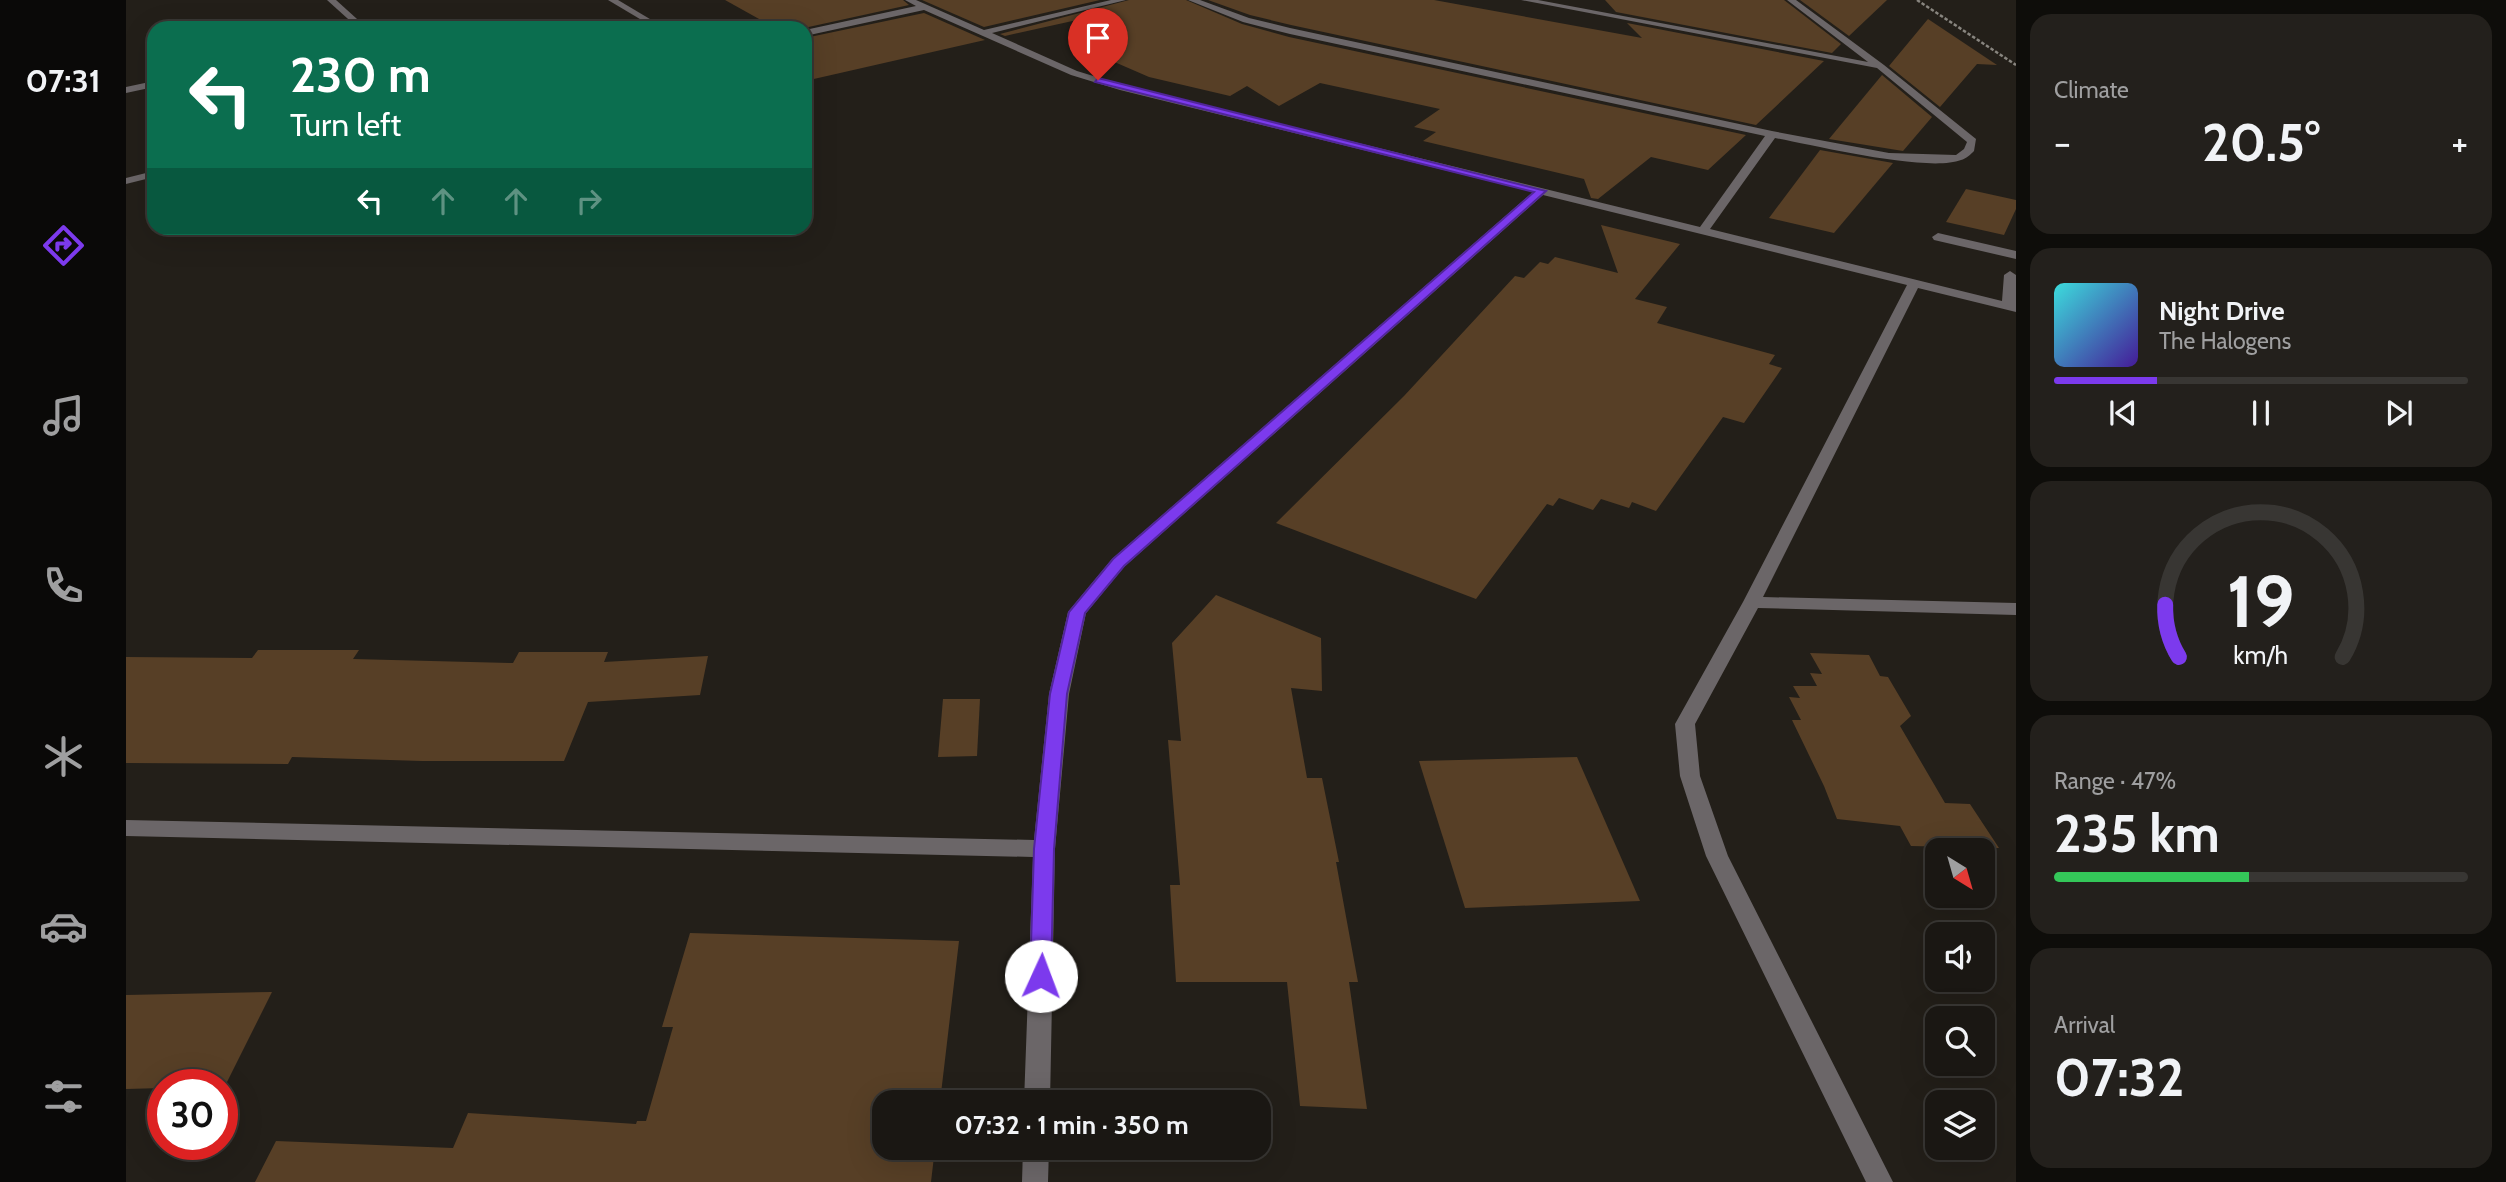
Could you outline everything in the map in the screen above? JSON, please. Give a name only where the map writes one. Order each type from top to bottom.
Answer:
[{"type":"street","points":[[331,0],[355,21]]},
{"type":"street","points":[[612,0],[649,21]]},
{"type":"street","points":[[909,0],[1074,73],[1123,88],[2012,307],[2010,275]]},
{"type":"street","points":[[982,33],[1122,0]]},
{"type":"street","points":[[1192,0],[1246,20],[1290,31],[1772,134],[1888,156],[1958,158],[1969,151],[1972,141],[1881,67],[1791,0]]},
{"type":"street","points":[[1525,0],[1557,3],[1881,67]]},
{"type":"street","points":[[812,31],[924,6]]},
{"type":"street","points":[[126,89],[147,85]]},
{"type":"street","points":[[1704,229],[1772,134]]},
{"type":"street","points":[[126,181],[147,176]]},
{"type":"street","points":[[1037,1090],[1044,849],[1059,694],[1077,612],[1118,563],[1541,191]]},
{"type":"street","points":[[1938,237],[2016,255]]},
{"type":"street","points":[[1880,1182],[1717,856],[1690,776],[1685,724],[1752,602],[1914,283]]},
{"type":"street","points":[[1752,602],[2016,609]]},
{"type":"street","points":[[126,828],[1044,849]]},
{"type":"street","points":[[1035,1182],[1036,1160]]},
{"type":"path","points":[[1917,0],[2016,65]]},
{"type":"building","points":[[725,0],[903,0],[909,5],[812,26],[812,21],[762,21]]},
{"type":"building","points":[[922,0],[1100,0],[984,27]]},
{"type":"building","points":[[1129,0],[1186,0],[1242,24],[1289,37],[1746,135],[1708,170],[1651,157],[1598,199],[1591,198],[1584,179],[1423,141],[1436,132],[1414,127],[1440,109],[1320,83],[1279,106],[1247,86],[1230,96],[1149,77],[1073,44],[1077,20],[1005,36],[1000,34]]},
{"type":"building","points":[[1208,0],[1434,0],[1642,38],[1627,23],[1824,61],[1756,125],[1291,25],[1250,15]]},
{"type":"building","points":[[1605,0],[1784,0],[1841,44],[1832,53],[1616,12]]},
{"type":"building","points":[[1800,0],[1887,0],[1849,36]]},
{"type":"building","points":[[924,13],[985,40],[812,79],[812,37]]},
{"type":"building","points":[[1928,19],[1997,65],[1977,64],[1940,107],[1889,66]]},
{"type":"building","points":[[1882,75],[1932,117],[1903,151],[1829,139]]},
{"type":"building","points":[[1820,150],[1893,163],[1834,233],[1769,218]]},
{"type":"building","points":[[1966,189],[2016,200],[2016,209],[2004,235],[1946,222]]},
{"type":"building","points":[[1601,225],[1680,244],[1635,299],[1667,307],[1657,323],[1775,355],[1769,364],[1782,368],[1744,423],[1723,417],[1656,511],[1632,502],[1629,508],[1601,499],[1593,510],[1559,498],[1553,506],[1547,504],[1476,599],[1276,523],[1404,396],[1515,276],[1524,278],[1540,262],[1548,264],[1555,257],[1618,273]]},
{"type":"building","points":[[1216,595],[1321,638],[1322,691],[1291,688],[1307,778],[1322,778],[1339,862],[1336,862],[1358,982],[1349,982],[1367,1109],[1300,1106],[1287,982],[1176,982],[1170,885],[1180,885],[1168,740],[1181,741],[1172,643]]},
{"type":"building","points":[[258,650],[359,650],[353,659],[513,663],[519,652],[608,652],[604,662],[708,656],[700,695],[588,702],[564,761],[292,757],[288,764],[126,763],[126,657],[252,658]]},
{"type":"building","points":[[1810,653],[1869,655],[1880,676],[1888,677],[1911,716],[1900,726],[1945,803],[1970,804],[1992,838],[1925,838],[1925,846],[1911,846],[1900,826],[1837,819],[1792,720],[1801,720],[1789,697],[1800,698],[1793,686],[1817,686],[1810,673],[1822,674]]},
{"type":"building","points":[[943,699],[980,699],[977,756],[938,757]]},
{"type":"building","points":[[1577,757],[1640,901],[1465,908],[1419,761]]},
{"type":"building","points":[[690,933],[959,941],[941,1090],[872,1090],[872,1160],[934,1160],[931,1182],[255,1182],[276,1141],[453,1148],[468,1113],[636,1124],[637,1121],[646,1121],[673,1027],[662,1027]]},
{"type":"building","points":[[272,992],[234,1069],[147,1069],[147,1088],[126,1089],[126,995]]},
{"type":"route","points":[[1041,976],[1044,849],[1059,694],[1077,612],[1118,563],[1541,191],[1098,80]]}]
